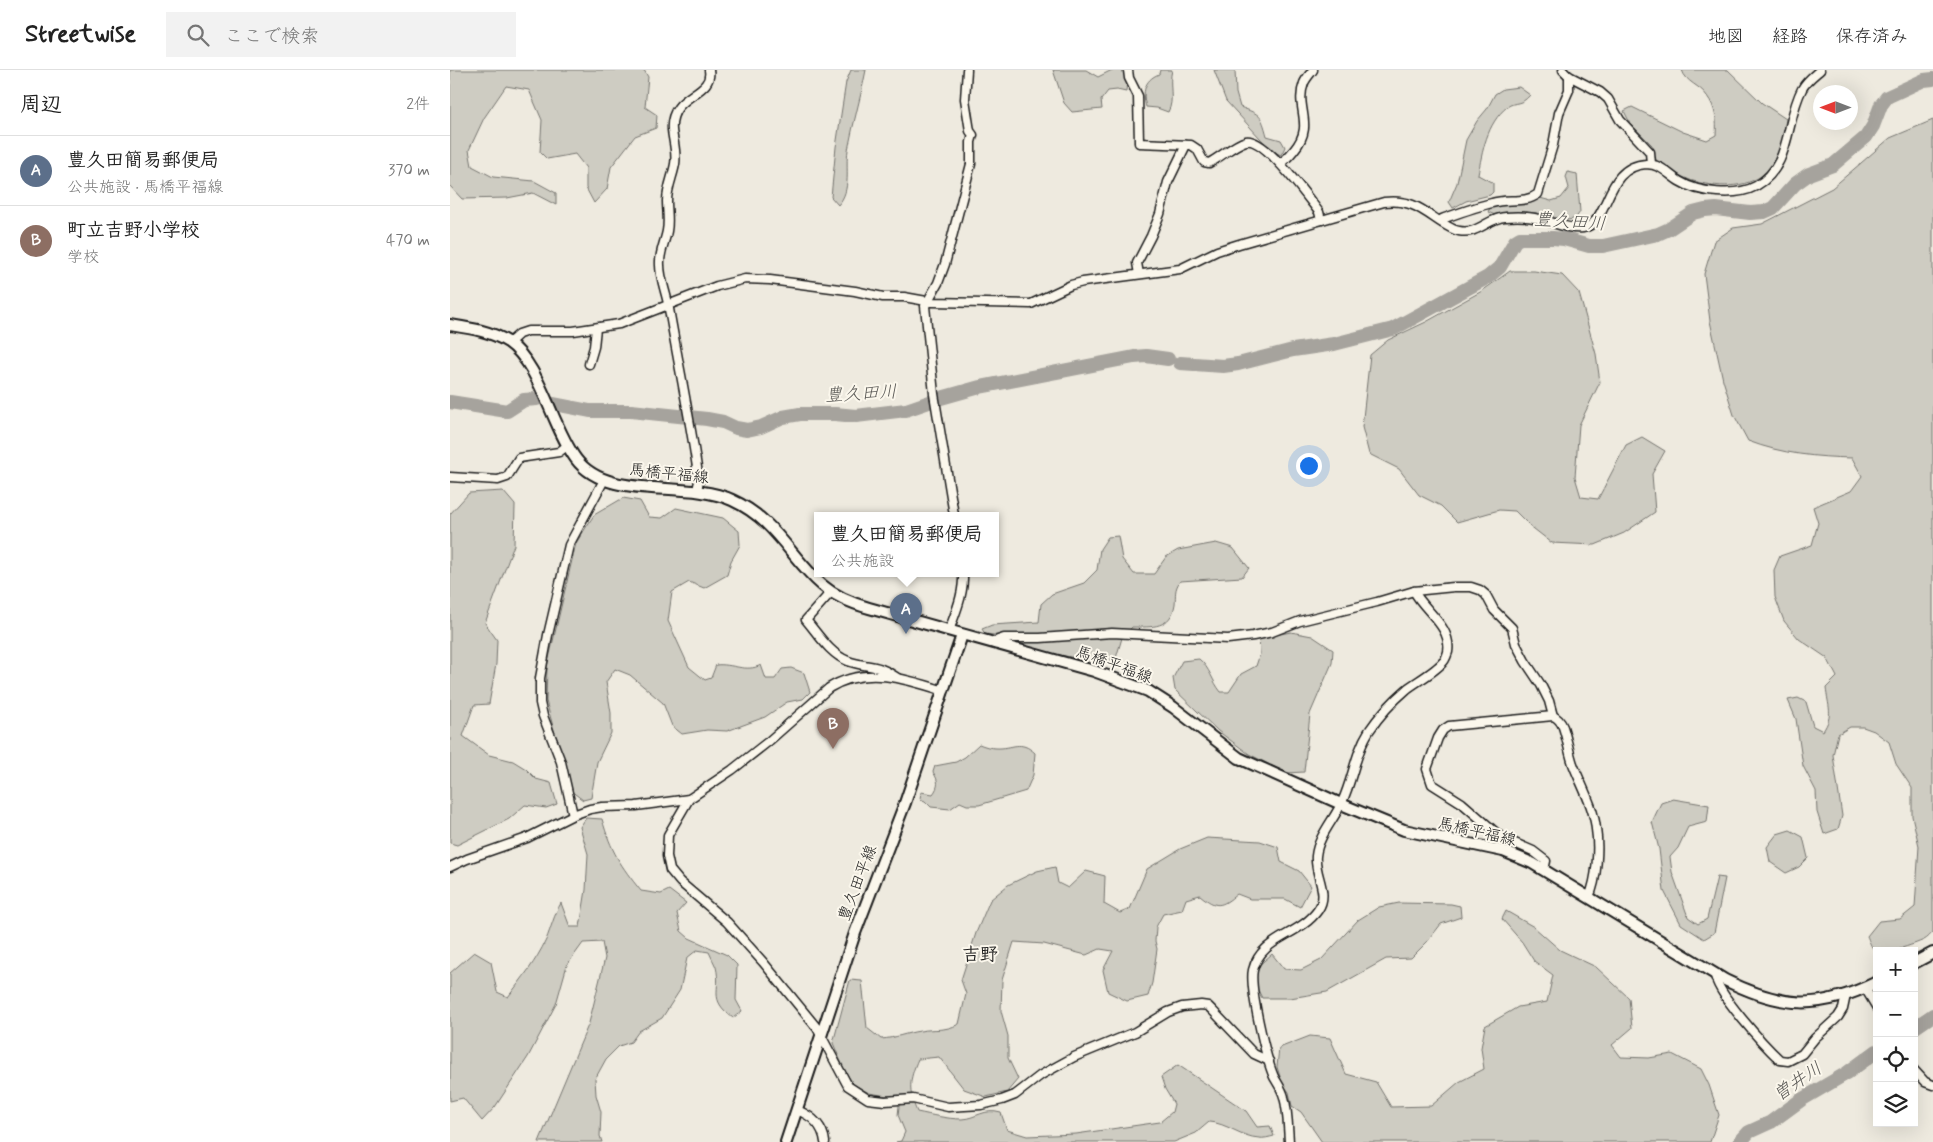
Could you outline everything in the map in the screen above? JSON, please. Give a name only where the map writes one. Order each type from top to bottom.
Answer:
[{"type":"main road","name":"馬橋平福線","points":[[450,325],[488,333],[509,343],[523,357],[568,445],[584,468],[604,480],[630,485],[697,490],[720,496],[752,511],[767,523],[814,576]]},
{"type":"main road","name":"馬橋平福線","points":[[815,577],[831,592],[840,598],[854,603],[1094,671],[1148,692],[1173,707],[1239,758],[1342,804],[1417,834],[1503,851],[1544,870],[1715,974],[1751,993],[1779,1001],[1813,1002],[1846,995],[1873,984]]},
{"type":"main road","name":"豊久田平線","points":[[786,1142],[858,926],[906,803],[962,635]]},
{"type":"main road","points":[[1918,960],[1933,952]]},
{"type":"street","points":[[697,490],[699,481],[690,417],[659,263],[667,232],[667,200],[675,162],[672,128],[673,116],[683,100],[708,82],[709,70]]},
{"type":"street","points":[[954,512],[934,394],[924,314],[927,300],[942,274],[971,164],[971,142],[973,135],[970,131],[965,99],[967,70]]},
{"type":"street","points":[[1128,70],[1129,78],[1138,96],[1139,143],[1191,145],[1196,149],[1201,159],[1209,163],[1238,144],[1248,141],[1261,146],[1280,163],[1319,212],[1321,220]]},
{"type":"street","points":[[1280,163],[1284,162],[1304,136],[1302,95],[1304,83],[1313,70]]},
{"type":"street","points":[[509,343],[519,334],[528,331],[574,332],[619,324],[717,286],[745,279],[770,280],[854,291],[883,297],[904,297],[955,304],[1031,304],[1071,285],[1093,280],[1180,269],[1217,251],[1384,202],[1408,202],[1451,228],[1464,231],[1476,230],[1490,220],[1507,216],[1538,218],[1573,228],[1587,227],[1593,224],[1600,215],[1612,188],[1624,172],[1634,167],[1651,164],[1658,166],[1687,185],[1704,190],[1736,192],[1757,186],[1775,168],[1782,156],[1798,96],[1803,87],[1820,70]]},
{"type":"street","points":[[1565,72],[1600,92],[1608,99],[1620,120],[1650,152],[1651,164]]},
{"type":"street","points":[[1440,221],[1492,202],[1532,199],[1538,194],[1554,145],[1559,113],[1569,90],[1565,72]]},
{"type":"street","points":[[1139,274],[1137,263],[1157,222],[1168,182],[1186,145]]},
{"type":"street","points":[[589,364],[594,347],[596,328]]},
{"type":"street","points":[[450,477],[498,480],[507,477],[519,458],[559,452],[568,445]]},
{"type":"street","points":[[573,815],[561,762],[543,716],[540,703],[540,678],[569,545],[604,480]]},
{"type":"street","points":[[949,631],[964,585],[963,577]]},
{"type":"street","points":[[995,644],[998,640],[1004,638],[1089,636],[1112,633],[1228,639],[1245,637],[1272,632],[1300,621],[1414,591],[1454,586],[1480,590],[1486,595],[1500,617],[1508,622],[1512,628],[1516,644],[1549,701],[1553,716]]},
{"type":"street","points":[[1289,1142],[1285,1098],[1269,1061],[1252,990],[1253,969],[1258,956],[1267,947],[1278,938],[1300,928],[1319,910],[1323,900],[1323,892],[1317,873],[1316,855],[1318,845],[1342,804],[1358,753],[1368,733],[1381,715],[1405,690],[1444,662],[1448,652],[1446,638],[1440,623],[1418,599],[1414,591]]},
{"type":"street","points":[[831,592],[806,620],[832,651],[847,661],[884,668],[896,676],[944,691]]},
{"type":"street","points":[[896,676],[860,677],[840,681],[829,688],[739,764],[689,799],[668,835],[670,870],[680,882],[727,922],[764,962],[817,1028],[848,1086],[868,1099],[885,1101],[913,1099],[948,1107],[981,1105],[1015,1095],[1041,1075],[1074,1057],[1135,1032],[1161,1016],[1182,1008],[1201,1005],[1208,1006],[1254,1054],[1269,1061]]},
{"type":"street","points":[[1544,870],[1546,861],[1533,851],[1501,836],[1462,804],[1432,784],[1427,769],[1438,738],[1443,730],[1449,726],[1553,716],[1558,718],[1596,827],[1598,843],[1593,888],[1589,897]]},
{"type":"street","points":[[450,867],[527,838],[573,815],[602,807],[636,806],[689,799]]},
{"type":"street","points":[[1715,974],[1715,981],[1726,999],[1780,1060],[1788,1061],[1802,1054],[1815,1038],[1838,1017],[1843,1009],[1846,995]]},
{"type":"street","points":[[1865,988],[1873,1001]]},
{"type":"street","points":[[1918,1074],[1925,1082],[1933,1085]]},
{"type":"street","points":[[797,1110],[808,1114],[819,1124],[825,1142]]},
{"type":"shaded area","points":[[450,70],[644,70],[648,77],[645,107],[657,115],[656,128],[635,136],[611,167],[607,189],[594,203],[586,188],[586,168],[575,154],[547,159],[540,152],[542,120],[529,90],[506,86],[484,118],[469,150],[472,166],[493,177],[534,181],[556,193],[556,205],[533,193],[507,198],[462,199],[450,186]]},
{"type":"shaded area","points":[[851,70],[866,70],[848,150],[847,186],[838,205],[831,197],[836,147],[846,82]]},
{"type":"shaded area","points":[[1053,70],[1086,70],[1098,77],[1112,70],[1124,70],[1127,79],[1126,92],[1108,91],[1101,100],[1102,109],[1072,112],[1064,103]]},
{"type":"shaded area","points":[[1160,70],[1172,70],[1171,102],[1168,112],[1146,107],[1145,102],[1145,87],[1150,80],[1159,74]]},
{"type":"shaded area","points":[[1214,70],[1235,70],[1236,93],[1240,107],[1259,116],[1267,136],[1281,140],[1285,147],[1281,155],[1272,151],[1226,101]]},
{"type":"shaded area","points":[[1682,70],[1728,70],[1762,103],[1786,119],[1781,145],[1776,158],[1762,176],[1735,185],[1706,184],[1691,181],[1656,160],[1652,145],[1630,123],[1624,111],[1632,107],[1683,132],[1707,140],[1716,135],[1715,115],[1710,101],[1704,92],[1687,78]]},
{"type":"shaded area","points":[[1519,87],[1530,95],[1524,101],[1507,107],[1495,121],[1486,138],[1478,175],[1493,183],[1493,192],[1490,195],[1466,201],[1453,208],[1449,202],[1457,183],[1466,140],[1495,94],[1503,89]]},
{"type":"shaded area","points":[[1933,120],[1933,932],[1925,939],[1905,947],[1873,947],[1873,949],[1867,936],[1879,921],[1900,919],[1915,907],[1919,846],[1912,816],[1912,788],[1896,764],[1889,742],[1874,731],[1863,727],[1850,727],[1838,734],[1833,755],[1842,816],[1838,829],[1824,834],[1817,812],[1816,791],[1803,766],[1796,719],[1788,700],[1798,698],[1806,702],[1813,726],[1823,731],[1829,715],[1826,688],[1837,677],[1827,658],[1799,639],[1784,621],[1775,597],[1774,570],[1780,556],[1812,545],[1818,523],[1813,507],[1851,491],[1862,476],[1852,458],[1799,454],[1748,441],[1734,415],[1723,380],[1710,321],[1704,274],[1714,241],[1733,228],[1762,224],[1832,188],[1890,138]]},
{"type":"shaded area","points":[[1568,172],[1577,174],[1580,212],[1575,219],[1566,220],[1536,213],[1516,212],[1495,215],[1488,212],[1491,206],[1508,203],[1527,203],[1540,198],[1551,201],[1561,198],[1569,188],[1566,177]]},
{"type":"shaded area","points":[[1510,271],[1534,271],[1562,275],[1579,293],[1596,354],[1600,382],[1579,425],[1575,477],[1581,497],[1598,499],[1626,445],[1642,437],[1665,451],[1652,474],[1655,512],[1624,533],[1595,545],[1552,543],[1515,511],[1499,510],[1457,522],[1441,506],[1419,495],[1399,469],[1369,454],[1362,427],[1370,355],[1388,340],[1426,322],[1482,291]]},
{"type":"shaded area","points":[[503,491],[515,505],[514,545],[485,623],[497,640],[496,664],[489,704],[474,705],[463,736],[489,755],[513,761],[526,769],[536,779],[551,783],[557,804],[546,808],[525,805],[509,819],[457,845],[450,843],[450,514],[469,493]]},
{"type":"shaded area","points":[[623,498],[640,501],[649,517],[662,518],[676,508],[723,518],[739,531],[740,545],[731,561],[727,575],[704,588],[689,582],[672,592],[668,621],[689,667],[705,680],[711,678],[716,665],[750,668],[761,665],[766,679],[775,679],[782,669],[791,668],[804,673],[810,692],[803,699],[787,702],[765,717],[727,731],[707,730],[682,734],[672,726],[663,703],[630,675],[615,669],[606,682],[611,713],[611,733],[597,762],[591,798],[583,800],[571,791],[546,701],[547,667],[576,543],[594,515]]},
{"type":"shaded area","points":[[1118,536],[1122,559],[1134,574],[1154,574],[1166,557],[1178,550],[1216,543],[1233,548],[1249,568],[1242,577],[1180,581],[1176,590],[1173,612],[1169,618],[1160,625],[1132,627],[1122,638],[1116,658],[1100,663],[1016,646],[1004,636],[985,634],[982,629],[992,625],[1039,622],[1041,604],[1052,594],[1084,583],[1097,570],[1100,549],[1108,537]]},
{"type":"shaded area","points":[[1291,632],[1312,636],[1333,650],[1332,663],[1310,714],[1304,772],[1286,773],[1249,754],[1218,731],[1175,690],[1173,678],[1182,661],[1199,659],[1206,666],[1221,692],[1229,692],[1241,674],[1256,666],[1260,654],[1259,638]]},
{"type":"shaded area","points":[[979,744],[996,748],[1025,746],[1035,753],[1033,775],[1026,791],[979,805],[967,805],[960,802],[950,809],[931,807],[920,799],[921,792],[933,794],[936,788],[938,783],[933,772],[935,766],[956,762],[965,757]]},
{"type":"shaded area","points":[[1673,799],[1709,805],[1707,822],[1688,827],[1678,848],[1670,857],[1672,872],[1688,917],[1698,924],[1707,919],[1717,877],[1725,878],[1714,933],[1704,939],[1681,924],[1664,891],[1659,849],[1652,822],[1661,803]]},
{"type":"shaded area","points":[[586,818],[602,819],[617,857],[641,891],[661,894],[669,890],[686,903],[677,913],[681,931],[689,938],[727,955],[737,965],[736,1000],[742,1011],[733,1018],[720,1005],[717,994],[716,967],[709,952],[697,950],[687,958],[680,990],[662,1018],[639,1031],[631,1042],[619,1046],[606,1059],[595,1079],[596,1095],[601,1112],[600,1136],[602,1142],[539,1142],[589,1023],[605,958],[602,942],[583,943],[567,965],[556,1004],[528,1057],[495,1107],[482,1121],[463,1098],[450,1101],[450,973],[474,952],[491,962],[497,992],[508,997],[542,948],[561,903],[570,927],[580,927],[586,890],[588,854],[580,827]]},
{"type":"shaded area","points":[[1790,830],[1803,837],[1808,858],[1799,867],[1786,873],[1770,862],[1767,847],[1777,834]]},
{"type":"shaded area","points":[[1207,838],[1260,841],[1278,847],[1281,862],[1299,871],[1311,886],[1300,907],[1285,899],[1250,899],[1237,894],[1227,902],[1219,905],[1211,903],[1200,895],[1186,899],[1182,910],[1163,914],[1156,927],[1155,941],[1157,949],[1148,996],[1127,1001],[1108,992],[1103,970],[1113,951],[1100,949],[1086,955],[1044,944],[1014,942],[1002,980],[1001,1011],[1008,1036],[1008,1058],[1018,1079],[1007,1092],[986,1097],[964,1089],[939,1057],[918,1059],[911,1079],[912,1098],[917,1112],[945,1118],[962,1119],[985,1112],[995,1112],[1001,1113],[1007,1130],[1027,1136],[1076,1134],[1160,1122],[1172,1112],[1174,1104],[1165,1089],[1161,1077],[1178,1065],[1246,1111],[1257,1127],[1270,1126],[1274,1136],[1252,1137],[1209,1122],[1196,1133],[1174,1142],[896,1142],[901,1141],[905,1132],[898,1115],[900,1098],[869,1093],[853,1084],[844,1069],[833,1043],[850,980],[862,981],[867,1028],[881,1039],[926,1030],[944,1029],[959,1024],[966,994],[961,980],[976,933],[990,900],[1008,885],[1037,871],[1055,867],[1058,883],[1068,888],[1086,871],[1105,876],[1104,904],[1120,913],[1130,909],[1147,869],[1180,849]]},
{"type":"shaded area","points":[[1399,903],[1451,904],[1460,906],[1461,917],[1441,924],[1411,958],[1386,959],[1327,992],[1290,998],[1262,998],[1255,984],[1258,966],[1272,954],[1284,969],[1301,970],[1321,960],[1358,920],[1379,907]]},
{"type":"shaded area","points":[[1506,911],[1534,927],[1560,950],[1596,967],[1629,998],[1632,1028],[1612,1045],[1621,1057],[1649,1058],[1672,1054],[1701,1069],[1709,1085],[1719,1115],[1710,1142],[1322,1142],[1301,1112],[1292,1106],[1289,1092],[1282,1083],[1277,1067],[1279,1048],[1310,1036],[1330,1038],[1346,1074],[1376,1082],[1391,1107],[1431,1106],[1459,1082],[1484,1069],[1481,1048],[1485,1026],[1518,1007],[1547,1002],[1553,975],[1534,961],[1522,942],[1502,919]]},
{"type":"waterway","name":"豊久田川","points":[[1180,363],[1223,366],[1238,364],[1293,350],[1334,344],[1393,329],[1488,277],[1500,267],[1515,241],[1520,238],[1564,239],[1589,246],[1603,246],[1658,234],[1693,213],[1705,210],[1764,212],[1773,208],[1795,184],[1809,174],[1833,165],[1866,137],[1873,126],[1881,105],[1887,97],[1924,80],[1933,79]]},
{"type":"waterway","name":"豊久田川","points":[[554,404],[590,411],[631,411],[707,419],[747,430],[761,427],[783,417],[800,414],[856,416],[906,410],[980,387],[1134,357],[1146,356],[1168,359]]},
{"type":"waterway","name":"豊久田川","points":[[450,402],[507,411],[524,400],[537,399]]},
{"type":"waterway","name":"曽井川","points":[[1918,1025],[1933,1015]]},
{"type":"waterway","name":"曽井川","points":[[1740,1142],[1749,1132],[1771,1122],[1801,1100],[1847,1073],[1873,1054]]},
{"type":"place","name":"豊久田簡易郵便局","points":[[906,634]]},
{"type":"place","name":"町立吉野小学校","points":[[833,749]]},
{"type":"district","name":"吉野","points":[[980,955]]}]
